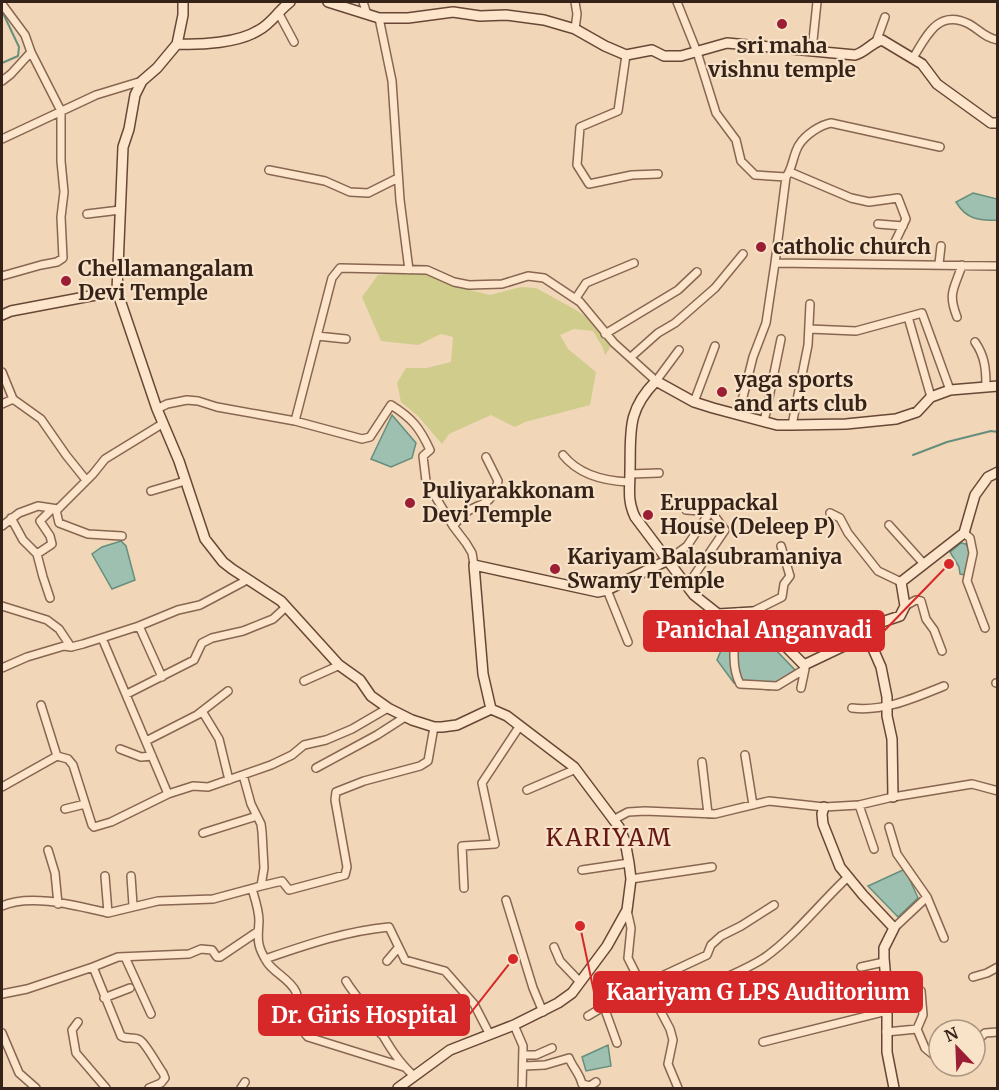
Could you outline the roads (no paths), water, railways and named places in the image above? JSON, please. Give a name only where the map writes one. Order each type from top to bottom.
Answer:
[{"type":"street","points":[[183,2],[183,15],[177,44],[157,68],[142,81],[135,95],[123,147],[117,291],[162,424],[205,539],[223,562],[281,601],[340,665],[360,680],[371,696],[388,708],[405,717],[434,727],[457,725],[491,709],[503,714],[576,769],[619,827],[625,841],[631,879],[627,910],[631,928],[628,958],[642,986],[667,1022],[673,1040],[668,1064],[678,1089]]},
{"type":"street","points":[[177,44],[197,45],[260,30],[290,2]]},
{"type":"street","points":[[328,2],[379,18],[408,18],[453,12],[480,16],[506,15],[555,22],[575,29],[626,55],[652,50],[672,57],[727,43],[855,55],[867,51],[876,42],[885,17]]},
{"type":"street","points":[[363,2],[367,14]]},
{"type":"street","points":[[575,29],[576,2]]},
{"type":"street","points":[[677,2],[697,52],[716,112],[736,140],[741,161],[755,175],[788,175],[851,198],[869,202],[898,198],[906,219],[895,242]]},
{"type":"street","points":[[812,50],[817,2]]},
{"type":"street","points":[[2,4],[25,35],[31,52],[61,111],[61,160],[64,192],[61,218],[63,258],[57,262],[2,276]]},
{"type":"street","points":[[278,12],[294,42]]},
{"type":"street","points":[[379,18],[392,81],[398,178],[409,270]]},
{"type":"street","points":[[913,58],[932,28],[940,22],[959,21],[969,24],[988,38],[998,40]]},
{"type":"street","points":[[876,42],[882,40],[913,58],[922,64],[937,84],[991,123],[998,123]]},
{"type":"street","points":[[2,81],[17,69],[31,52]]},
{"type":"street","points":[[626,55],[618,111],[580,127],[577,165],[589,184],[632,175],[658,174]]},
{"type":"street","points":[[2,139],[96,95],[142,81]]},
{"type":"street","points":[[736,414],[766,323],[788,175],[799,145],[820,127],[831,123],[940,147]]},
{"type":"street","points":[[269,170],[325,181],[351,192],[368,194],[398,178]]},
{"type":"street","points":[[87,214],[120,210]]},
{"type":"street","points":[[878,224],[903,226]]},
{"type":"street","points":[[939,264],[941,246]]},
{"type":"street","points":[[631,357],[715,288],[743,254]]},
{"type":"street","points":[[576,298],[586,283],[633,263]]},
{"type":"street","points":[[775,263],[998,266]]},
{"type":"street","points":[[957,317],[951,293],[962,265]]},
{"type":"street","points":[[295,421],[332,279],[340,268],[427,270],[454,282],[470,285],[502,284],[528,276],[544,278],[576,298],[605,334],[656,381],[694,402],[777,425],[846,424],[896,419],[917,412],[931,398],[950,390],[998,386]]},
{"type":"street","points":[[605,334],[678,290],[698,272]]},
{"type":"street","points":[[2,315],[11,311],[117,291]]},
{"type":"street","points":[[792,425],[808,345],[810,304]]},
{"type":"street","points":[[809,329],[856,331],[922,313],[950,390]]},
{"type":"street","points":[[908,317],[931,398]]},
{"type":"street","points":[[317,336],[346,339]]},
{"type":"street","points":[[764,422],[781,339]]},
{"type":"street","points":[[975,342],[986,366],[986,386]]},
{"type":"street","points":[[694,402],[715,346]]},
{"type":"street","points":[[679,350],[638,404],[631,423],[630,506],[694,595],[718,614],[752,612],[782,597],[784,584],[790,576],[781,546]]},
{"type":"street","points":[[2,372],[13,399],[41,418],[86,480]]},
{"type":"street","points":[[2,404],[13,399]]},
{"type":"street","points":[[157,409],[167,404],[187,400],[198,401],[217,407],[295,421],[362,439],[370,437],[391,405],[408,416],[422,432],[430,450],[423,456],[426,481],[472,553],[483,674],[491,709]]},
{"type":"street","points":[[37,554],[53,543],[40,521],[86,480],[105,459],[162,424]]},
{"type":"street","points":[[563,455],[570,464],[588,474],[611,481],[659,473]]},
{"type":"street","points":[[453,526],[463,514],[484,505],[495,494],[498,481],[486,457]]},
{"type":"street","points":[[901,582],[964,533],[975,495],[988,477],[998,472]]},
{"type":"street","points":[[151,490],[185,481]]},
{"type":"street","points":[[687,586],[725,530],[704,502]]},
{"type":"street","points":[[2,526],[11,518],[39,506],[54,509]]},
{"type":"street","points":[[54,509],[59,523],[88,534],[122,536]]},
{"type":"street","points":[[474,565],[598,592],[607,590],[668,560],[687,546],[708,515],[702,511],[686,510]]},
{"type":"street","points":[[830,513],[840,518],[878,571],[901,582]]},
{"type":"street","points":[[11,518],[23,540],[37,554],[50,598]]},
{"type":"street","points":[[889,525],[924,564]]},
{"type":"street","points":[[964,533],[970,538],[974,554],[967,581],[985,628]]},
{"type":"street","points":[[2,668],[27,657],[102,638],[178,610],[200,605],[247,580]]},
{"type":"street","points":[[901,582],[906,606]]},
{"type":"street","points":[[607,590],[628,642]]},
{"type":"street","points":[[738,612],[735,667],[740,684],[777,686],[804,667],[867,634],[876,624],[900,616],[906,606],[916,600],[921,600],[926,619],[934,630],[942,651]]},
{"type":"street","points":[[2,606],[47,620],[59,629],[71,647]]},
{"type":"street","points":[[127,694],[194,660],[202,644],[212,638],[243,631],[273,619],[286,608]]},
{"type":"street","points":[[752,612],[804,667]]},
{"type":"street","points":[[696,632],[711,627],[718,614]]},
{"type":"street","points":[[139,626],[162,677]]},
{"type":"street","points":[[867,634],[881,667],[888,707],[887,716],[892,739],[890,747],[893,797]]},
{"type":"street","points":[[102,638],[168,794]]},
{"type":"street","points":[[304,681],[340,665]]},
{"type":"street","points":[[801,688],[804,667]]},
{"type":"street","points":[[852,708],[864,710],[888,707],[944,686]]},
{"type":"street","points":[[146,741],[202,711],[228,691]]},
{"type":"street","points":[[41,705],[57,756]]},
{"type":"street","points":[[2,787],[57,756],[68,759],[73,765],[94,827],[111,822],[168,794],[193,786],[208,787],[243,775],[292,755],[304,745],[326,740],[352,729],[388,708]]},
{"type":"street","points":[[202,711],[219,739],[229,780]]},
{"type":"street","points":[[316,768],[405,717]]},
{"type":"street","points":[[2,906],[26,900],[108,913],[133,905],[171,900],[213,899],[282,881],[289,890],[345,875],[347,867],[334,800],[336,792],[428,762],[434,727]]},
{"type":"street","points":[[464,888],[462,846],[495,844],[482,783],[519,728]]},
{"type":"street","points":[[120,748],[141,757],[152,756]]},
{"type":"street","points":[[746,755],[753,805]]},
{"type":"street","points":[[702,762],[708,814]]},
{"type":"street","points":[[527,790],[576,769]]},
{"type":"street","points":[[243,775],[251,804],[261,824],[264,845],[261,886]]},
{"type":"street","points":[[614,820],[628,812],[715,814],[769,801],[824,807],[859,805],[972,784],[998,791]]},
{"type":"street","points":[[65,809],[85,804]]},
{"type":"street","points":[[859,805],[874,849]]},
{"type":"street","points":[[824,807],[822,814],[825,832],[840,867],[894,928]]},
{"type":"street","points":[[203,833],[257,816]]},
{"type":"street","points":[[889,827],[897,854],[927,897],[944,938]]},
{"type":"street","points":[[48,850],[56,873],[58,904]]},
{"type":"street","points":[[582,870],[629,863]]},
{"type":"street","points":[[631,879],[712,867]]},
{"type":"street","points":[[105,876],[108,913]]},
{"type":"street","points":[[130,876],[133,905]]},
{"type":"street","points":[[660,1010],[673,1001],[745,969],[766,956],[789,937],[848,878]]},
{"type":"street","points":[[252,889],[259,920],[257,940],[265,958],[274,970],[294,988],[303,1032],[308,1037],[404,1067]]},
{"type":"street","points":[[894,1089],[886,1052],[887,984],[884,948],[894,928],[927,897]]},
{"type":"street","points":[[506,900],[533,988],[543,1012]]},
{"type":"street","points":[[588,1016],[642,986],[707,956],[711,945],[720,936],[774,905]]},
{"type":"street","points":[[399,1088],[450,1050],[543,1012],[572,993],[607,946],[627,910]]},
{"type":"street","points":[[265,958],[366,929],[389,927],[405,960],[445,971],[474,1005],[490,1035]]},
{"type":"street","points":[[2,994],[27,989],[93,968],[112,959],[189,954],[201,949],[212,950],[217,957],[220,957],[257,932]]},
{"type":"street","points":[[554,947],[560,961],[580,982]]},
{"type":"street","points":[[387,961],[398,948]]},
{"type":"street","points":[[125,957],[151,1014]]},
{"type":"street","points":[[861,967],[884,962]]},
{"type":"street","points":[[93,968],[121,1037],[141,1041],[163,1073],[165,1078],[161,1083],[149,1089]]},
{"type":"street","points":[[973,977],[987,974],[998,968]]},
{"type":"street","points":[[346,981],[404,1067],[414,1076]]},
{"type":"street","points":[[105,998],[130,988]]},
{"type":"street","points":[[921,992],[923,1015],[917,1029],[927,1050]]},
{"type":"street","points":[[604,1006],[617,1043]]},
{"type":"street","points":[[381,1034],[392,1028],[399,1015],[411,1008]]},
{"type":"street","points":[[763,1042],[887,1011]]},
{"type":"street","points":[[78,1022],[72,1030],[76,1053],[106,1089]]},
{"type":"street","points":[[514,1025],[523,1046],[522,1089]]},
{"type":"street","points":[[886,1032],[917,1029]]},
{"type":"street","points":[[2,1033],[19,1073],[36,1089]]},
{"type":"street","points":[[524,1055],[536,1055],[552,1048]]},
{"type":"street","points":[[524,1066],[545,1065],[568,1058],[574,1070],[580,1074],[582,1084],[590,1086],[596,1082]]},
{"type":"waterway","points":[[2,11],[19,47],[18,56],[2,63]]},
{"type":"waterway","points":[[913,455],[947,442],[991,431],[998,432]]},
{"type":"place","name":"sri maha vishnu temple","points":[[782,24]]},
{"type":"place","name":"catholic church","points":[[761,247]]},
{"type":"place","name":"Chellamangalam Devi Temple","points":[[66,281]]},
{"type":"place","name":"yaga sports and arts club","points":[[722,392]]},
{"type":"place","name":"Puliyarakkonam Devi Temple","points":[[410,503]]},
{"type":"place","name":"Eruppackal House (Deleep P)","points":[[648,515]]},
{"type":"place","name":"Panichal Anganvadi","points":[[949,564]]},
{"type":"place","name":"Kariyam Balasubramaniya Swamy Temple","points":[[555,569]]},
{"type":"place","name":"Kaariyam G LPS Auditorium","points":[[580,926]]},
{"type":"place","name":"Dr. Giris Hospital","points":[[513,959]]},
{"type":"district","name":"KARIYAM","points":[[609,838]]}]
